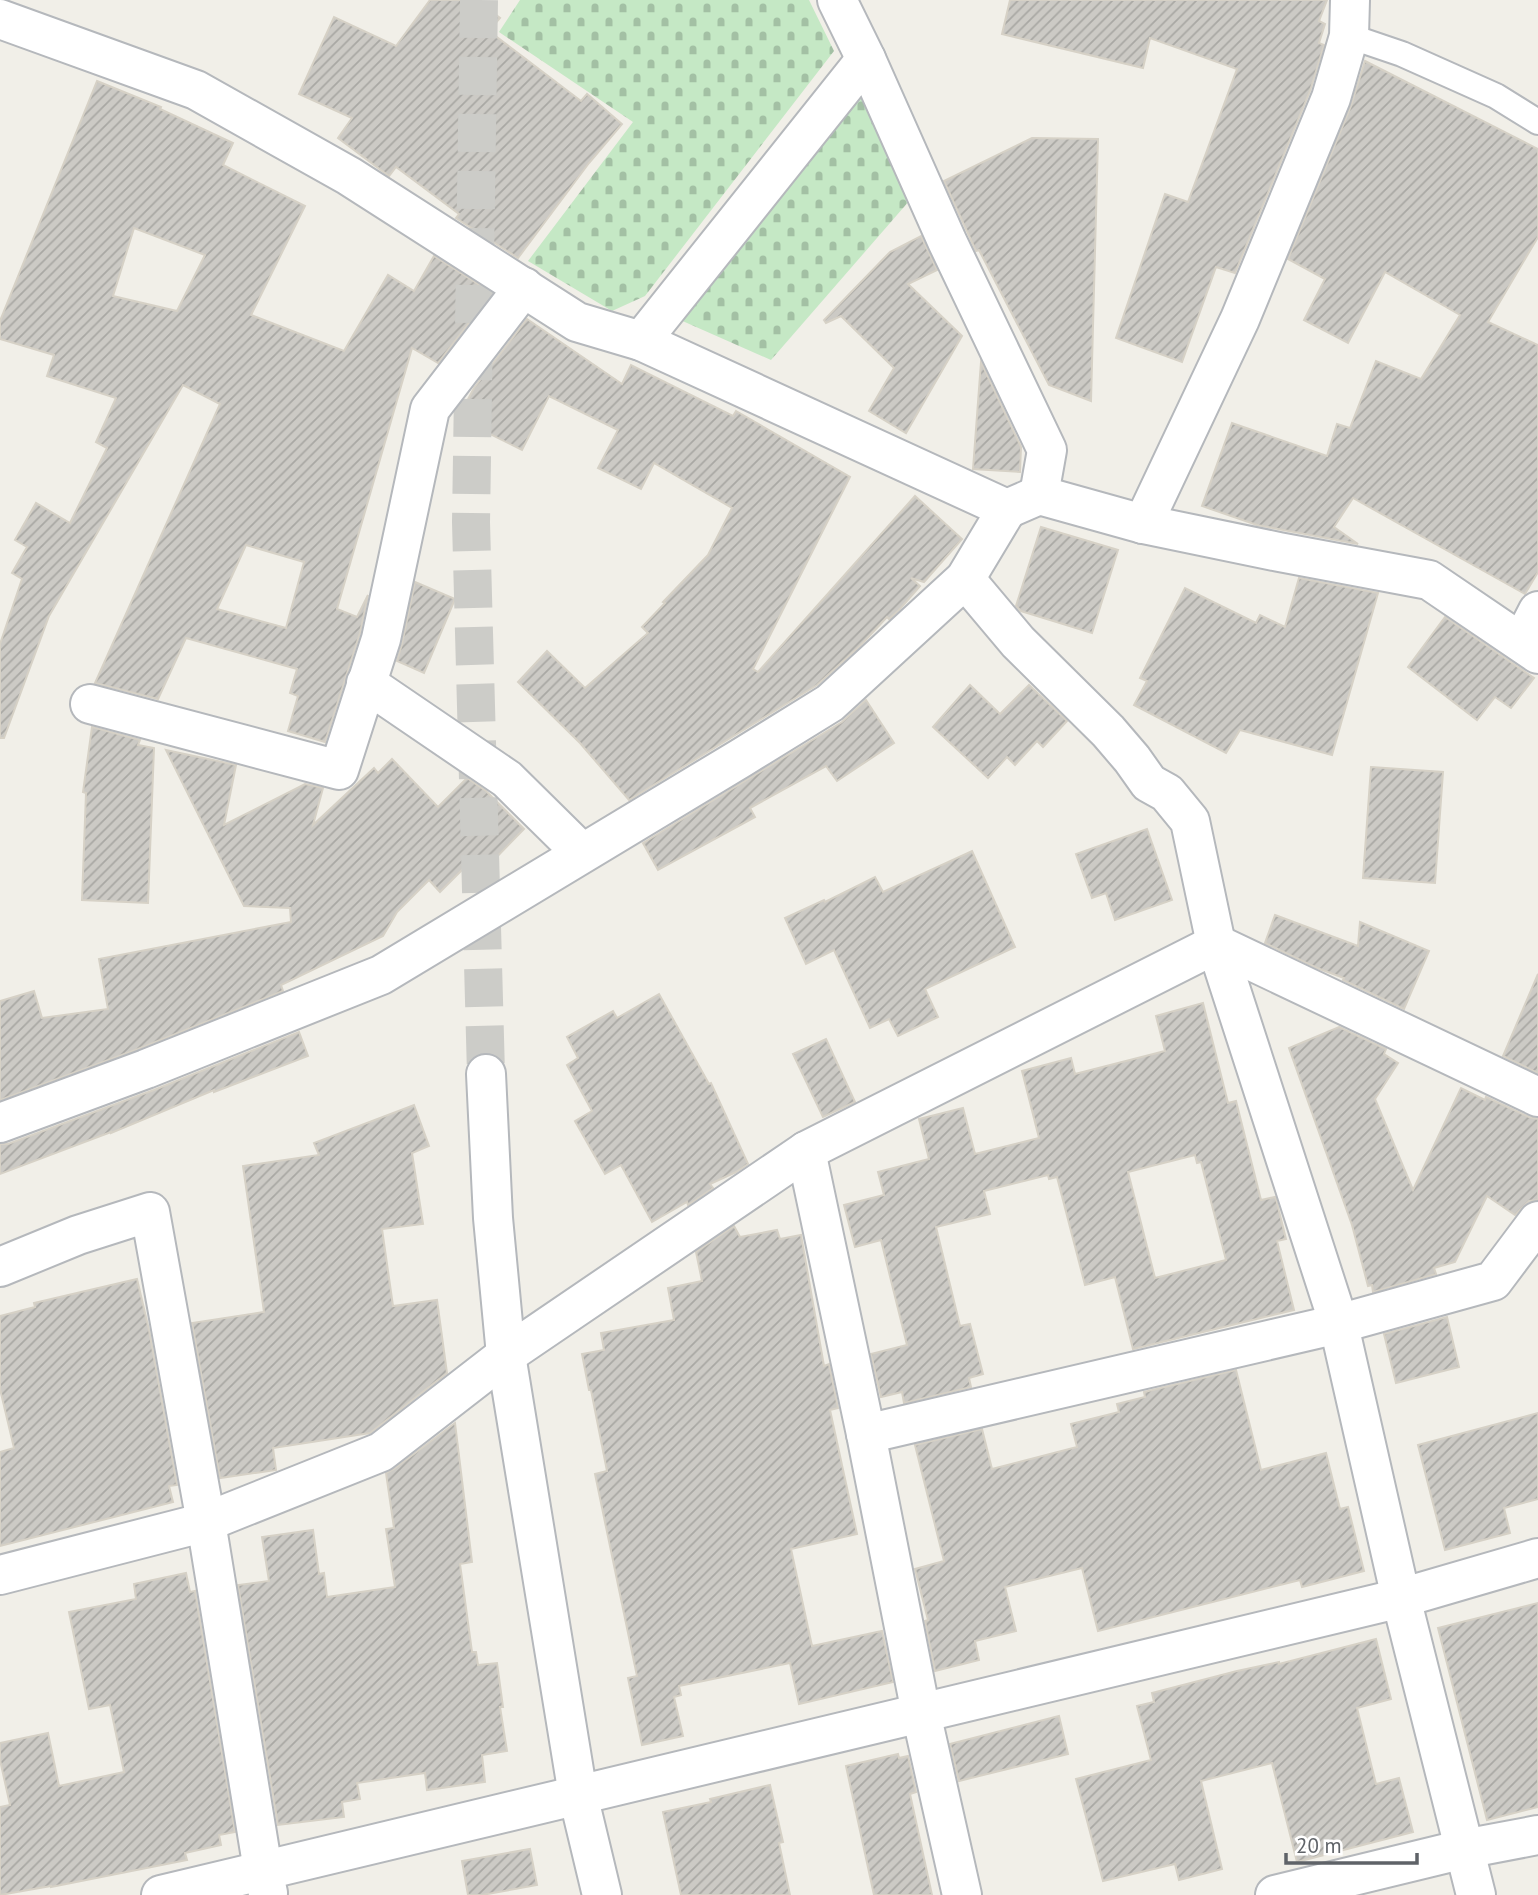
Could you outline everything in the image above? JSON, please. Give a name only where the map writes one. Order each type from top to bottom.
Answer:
[{"type":"street","points":[[0,1123],[146,1069],[381,975],[830,703],[965,579],[1023,502],[1047,450],[947,241],[837,0]]},
{"type":"street","points":[[1143,524],[1240,319],[1331,98],[1349,18]]},
{"type":"street","points":[[0,19],[195,90],[349,176],[577,322],[641,341],[1023,502],[1429,580],[1533,636]]},
{"type":"street","points":[[641,341],[866,59]]},
{"type":"street","points":[[90,704],[339,770],[381,639],[430,409],[524,287]]},
{"type":"street","points":[[965,579],[1018,642],[1108,732],[1149,783],[1167,793],[1190,821],[1216,944],[1338,1324],[1401,1598],[1476,1895]]},
{"type":"street","points":[[366,683],[507,779],[582,853]]},
{"type":"street","points":[[1216,944],[1538,1097]]},
{"type":"street","points":[[0,1575],[206,1522],[381,1452],[506,1355],[806,1152],[1216,944]]},
{"type":"street","points":[[486,1074],[494,1218],[506,1355],[578,1795],[602,1895]]},
{"type":"street","points":[[806,1152],[866,1434],[921,1713],[962,1895]]},
{"type":"street","points":[[0,1267],[78,1235],[150,1212],[206,1522],[266,1883]]},
{"type":"street","points":[[866,1434],[1338,1324],[1493,1281],[1538,1221]]},
{"type":"street","points":[[161,1895],[266,1883],[578,1795],[1401,1598],[1538,1558]]},
{"type":"street","points":[[1275,1895],[1464,1849],[1538,1835]]},
{"type":"lane","points":[[1349,18],[1402,54],[1496,96],[1538,122]]},
{"type":"green space","points":[[520,0],[809,0],[834,51],[645,296],[612,311],[528,261],[633,122],[499,32]]},
{"type":"green space","points":[[861,89],[910,200],[771,360],[678,319]]},
{"type":"building","points":[[430,0],[476,0],[500,18],[489,31],[581,101],[587,94],[622,124],[589,163],[518,258],[456,218],[459,214],[396,167],[389,176],[338,138],[352,118],[299,94],[334,17],[396,46]]},
{"type":"building","points":[[1010,0],[1327,0],[1319,21],[1325,24],[1319,43],[1324,45],[1310,91],[1235,273],[1216,267],[1182,362],[1116,338],[1165,194],[1188,202],[1237,69],[1150,38],[1143,68],[1002,34]]},
{"type":"building","points":[[1365,61],[1538,149],[1538,237],[1488,322],[1538,345],[1538,572],[1525,594],[1353,498],[1334,527],[1358,544],[1257,525],[1202,506],[1232,423],[1327,456],[1337,424],[1350,428],[1376,361],[1421,379],[1460,315],[1385,272],[1348,343],[1304,320],[1325,279],[1288,259],[1351,106]]},
{"type":"building","points":[[97,81],[161,107],[160,109],[233,143],[223,165],[305,206],[251,315],[344,351],[388,275],[414,291],[434,256],[492,293],[438,363],[412,348],[337,609],[357,617],[368,595],[360,633],[325,742],[288,731],[298,696],[290,693],[297,669],[186,638],[158,699],[95,683],[220,404],[183,385],[49,616],[4,738],[0,738],[0,644],[22,579],[12,573],[27,547],[15,540],[36,503],[70,523],[107,448],[96,442],[116,398],[47,376],[54,355],[0,339],[0,321]],"holes":[[[134,228],[205,255],[177,311],[113,296]],[[246,545],[304,562],[286,628],[217,609]]]},
{"type":"building","points":[[1032,138],[1098,139],[1091,401],[1049,385],[979,250],[976,251],[944,181]]},
{"type":"building","points":[[921,236],[937,270],[908,284],[962,336],[906,433],[869,411],[894,368],[841,316],[826,323],[824,320],[890,252]]},
{"type":"building","points":[[527,319],[622,384],[631,365],[733,416],[736,411],[850,477],[753,669],[758,672],[915,496],[962,539],[924,582],[911,578],[920,586],[899,610],[889,619],[887,617],[817,685],[629,800],[580,743],[518,682],[547,651],[585,688],[648,633],[642,627],[708,555],[732,508],[654,463],[641,489],[598,468],[618,430],[549,396],[522,450],[458,418],[474,388]]},
{"type":"building","points":[[981,362],[1021,447],[1020,472],[973,469]]},
{"type":"building","points":[[1041,527],[1118,550],[1092,633],[1021,611],[1016,606]]},
{"type":"building","points":[[1299,578],[1378,593],[1332,755],[1240,730],[1226,753],[1134,705],[1147,681],[1140,678],[1185,588],[1256,623],[1260,615],[1285,627]]},
{"type":"building","points":[[415,582],[455,599],[424,673],[397,661]]},
{"type":"building","points":[[1445,617],[1534,678],[1511,708],[1495,697],[1477,720],[1408,667]]},
{"type":"building","points":[[970,685],[1000,714],[1029,685],[1067,721],[1043,747],[1037,741],[1015,765],[1007,757],[988,778],[933,727]]},
{"type":"building","points":[[866,700],[894,743],[837,781],[826,766],[750,808],[755,817],[658,870],[643,843],[842,722]]},
{"type":"building","points":[[92,727],[140,740],[138,745],[154,748],[148,903],[82,900],[86,793],[83,792]]},
{"type":"building","points":[[166,750],[236,765],[224,825],[305,784],[323,788],[313,825],[374,768],[378,773],[392,759],[438,807],[467,778],[486,791],[524,829],[484,870],[473,859],[440,892],[429,880],[397,912],[383,936],[281,985],[283,991],[0,1100],[0,1001],[34,991],[42,1018],[108,1009],[99,959],[291,922],[290,908],[244,906]]},
{"type":"building","points":[[1371,767],[1443,772],[1435,883],[1363,878]]},
{"type":"building","points":[[1147,829],[1172,900],[1115,920],[1106,893],[1092,898],[1076,854]]},
{"type":"building","points":[[972,851],[1015,947],[925,989],[938,1017],[898,1036],[889,1019],[870,1028],[834,950],[806,964],[785,918],[875,877],[883,892]]},
{"type":"building","points":[[1275,915],[1358,946],[1360,922],[1429,951],[1404,1009],[1343,980],[1344,978],[1265,943]]},
{"type":"building","points":[[1538,974],[1538,1073],[1503,1056]]},
{"type":"building","points":[[659,994],[709,1084],[711,1083],[748,1164],[710,1184],[713,1188],[688,1205],[687,1202],[652,1222],[621,1165],[605,1174],[575,1121],[592,1111],[567,1065],[578,1058],[567,1037],[613,1011],[617,1018]]},
{"type":"building","points":[[1203,1003],[1228,1103],[1236,1101],[1261,1200],[1276,1199],[1286,1239],[1277,1241],[1294,1310],[1133,1349],[1115,1277],[1085,1285],[1057,1177],[1049,1179],[1048,1175],[984,1191],[990,1214],[936,1227],[960,1326],[970,1324],[983,1374],[969,1378],[971,1387],[904,1403],[902,1392],[881,1397],[871,1354],[907,1345],[881,1240],[855,1247],[844,1205],[884,1195],[878,1172],[929,1159],[919,1119],[963,1108],[975,1154],[1039,1138],[1022,1071],[1071,1058],[1075,1074],[1165,1051],[1156,1016]],"holes":[[[1195,1155],[1197,1163],[1201,1162],[1226,1260],[1155,1278],[1128,1172]]]},
{"type":"building","points":[[1339,1027],[1386,1049],[1384,1054],[1398,1063],[1375,1099],[1413,1190],[1461,1088],[1485,1100],[1486,1097],[1538,1119],[1538,1200],[1529,1201],[1515,1215],[1487,1196],[1455,1262],[1434,1268],[1436,1274],[1373,1292],[1372,1285],[1368,1286],[1352,1225],[1289,1048]]},
{"type":"building","points":[[299,1032],[308,1056],[0,1174],[0,1144],[8,1144],[154,1090]]},
{"type":"building","points":[[826,1039],[855,1102],[823,1117],[793,1054]]},
{"type":"building","points":[[414,1105],[429,1146],[412,1153],[423,1224],[382,1229],[393,1306],[437,1300],[447,1373],[370,1433],[273,1448],[276,1470],[220,1478],[192,1323],[264,1312],[243,1166],[319,1155],[314,1143]]},
{"type":"building","points":[[734,1226],[740,1237],[777,1230],[780,1239],[801,1235],[824,1366],[829,1364],[838,1408],[830,1410],[857,1534],[791,1549],[812,1646],[882,1631],[893,1682],[799,1704],[790,1663],[679,1686],[681,1695],[674,1697],[683,1736],[642,1745],[628,1678],[637,1676],[595,1474],[607,1471],[582,1354],[604,1350],[601,1333],[674,1320],[668,1288],[702,1281],[696,1252]]},
{"type":"building","points":[[137,1279],[177,1485],[169,1486],[173,1502],[0,1546],[0,1452],[14,1448],[0,1389],[0,1316],[35,1307],[34,1303]]},
{"type":"building","points":[[1447,1317],[1459,1367],[1396,1383],[1384,1334]]},
{"type":"building","points":[[1236,1370],[1261,1470],[1326,1453],[1340,1509],[1348,1507],[1364,1571],[1302,1587],[1300,1580],[1098,1631],[1082,1568],[1005,1587],[1016,1631],[975,1641],[979,1660],[935,1671],[925,1621],[928,1620],[915,1569],[944,1561],[915,1445],[982,1429],[992,1469],[1077,1447],[1071,1424],[1119,1412],[1117,1404],[1145,1397],[1144,1392]]},
{"type":"building","points":[[1538,1413],[1538,1499],[1504,1508],[1510,1533],[1445,1550],[1418,1445]]},
{"type":"building","points":[[455,1423],[472,1562],[460,1564],[472,1652],[476,1652],[478,1665],[497,1663],[507,1751],[482,1755],[485,1782],[427,1790],[425,1773],[357,1783],[360,1799],[342,1802],[344,1817],[278,1825],[238,1585],[269,1581],[262,1537],[313,1530],[319,1574],[324,1573],[327,1597],[395,1587],[386,1529],[394,1528],[386,1473]]},
{"type":"building","points":[[186,1573],[190,1592],[195,1591],[235,1832],[219,1835],[221,1845],[185,1853],[187,1860],[0,1895],[0,1807],[10,1805],[0,1760],[0,1743],[48,1733],[59,1786],[124,1772],[110,1705],[89,1709],[69,1612],[136,1599],[134,1584]]},
{"type":"building","points":[[1538,1603],[1538,1807],[1487,1820],[1438,1628]]},
{"type":"building","points":[[1376,1639],[1391,1699],[1357,1708],[1376,1784],[1399,1778],[1413,1832],[1297,1862],[1272,1763],[1201,1781],[1222,1869],[1179,1880],[1175,1864],[1103,1881],[1076,1779],[1151,1760],[1137,1706],[1154,1702],[1152,1693]]},
{"type":"building","points":[[1059,1716],[1068,1754],[959,1781],[950,1744]]},
{"type":"building","points":[[898,1754],[899,1758],[908,1756],[916,1792],[910,1794],[932,1895],[874,1895],[846,1766]]},
{"type":"building","points":[[770,1785],[783,1842],[779,1843],[790,1895],[681,1895],[663,1812]]},
{"type":"building","points":[[530,1849],[537,1885],[468,1895],[462,1861]]},
{"type":"tunnel","points":[[479,0],[471,522],[486,1074]]}]
